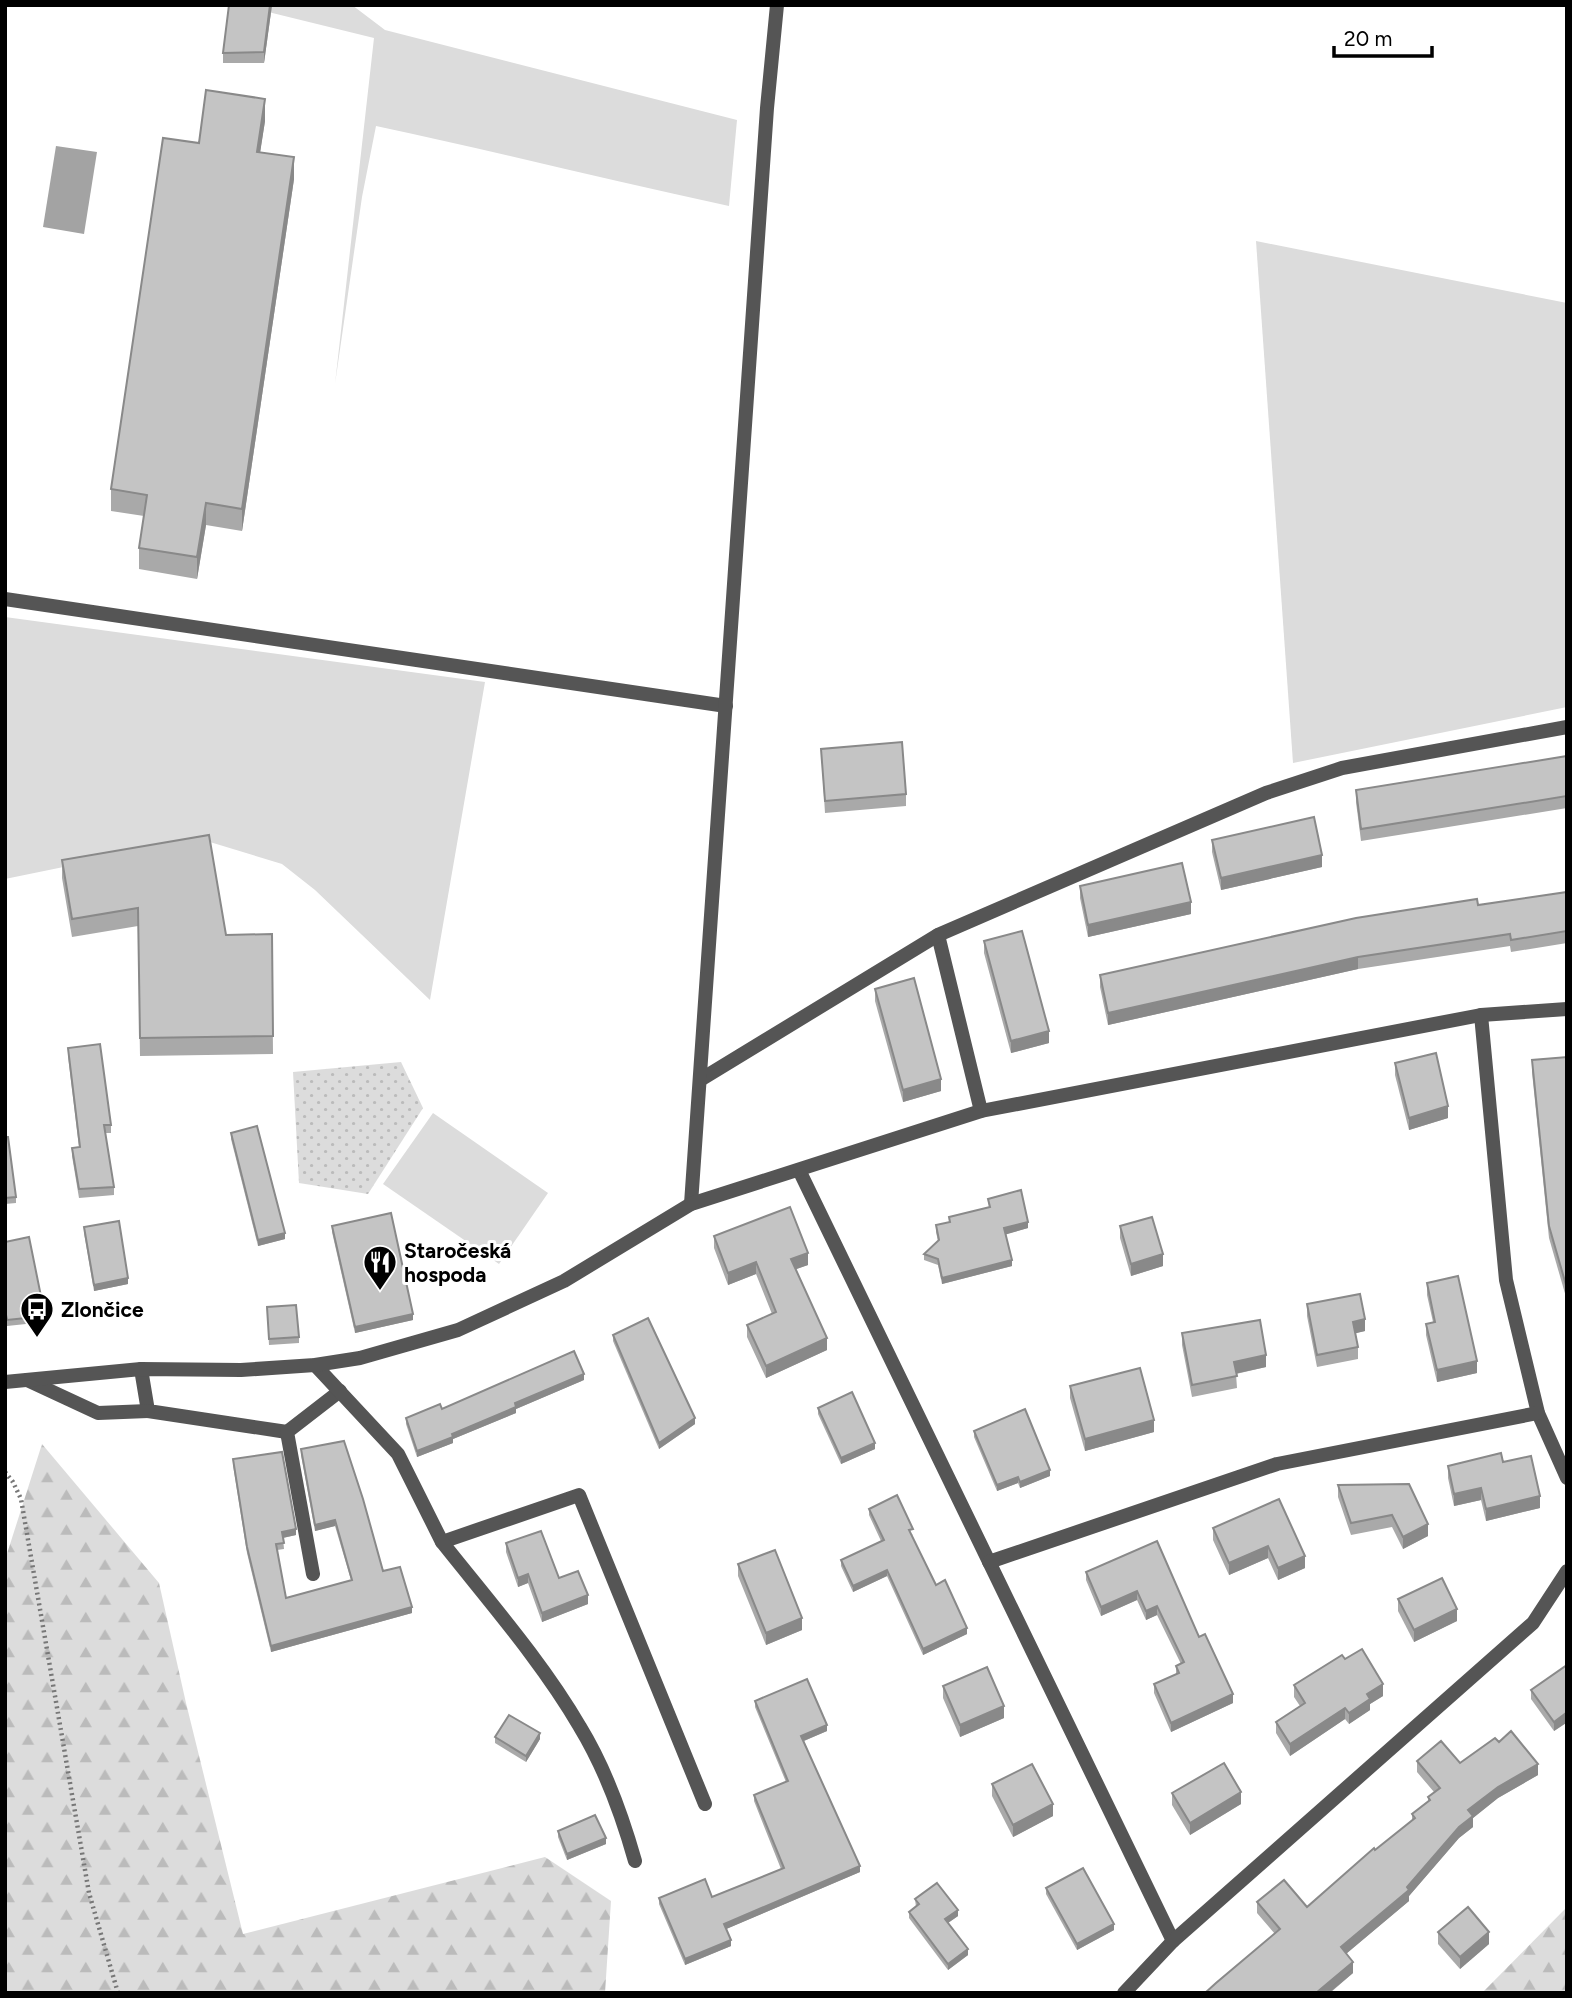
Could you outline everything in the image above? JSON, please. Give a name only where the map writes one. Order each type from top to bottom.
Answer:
[{"type":"street","points":[[691,1203],[767,108],[777,5]]},
{"type":"street","points":[[5,599],[726,706]]},
{"type":"street","points":[[700,1080],[938,935],[1266,793],[1342,768],[1567,727]]},
{"type":"street","points":[[938,935],[981,1111]]},
{"type":"street","points":[[5,1382],[141,1369],[241,1370],[315,1365],[360,1358],[458,1330],[564,1281],[691,1203],[981,1111],[1481,1015],[1567,1009]]},
{"type":"street","points":[[1481,1015],[1506,1280],[1538,1413],[1567,1478]]},
{"type":"street","points":[[799,1170],[1173,1941]]},
{"type":"street","points":[[315,1365],[398,1454],[442,1542],[526,1648],[581,1727],[621,1813],[635,1861]]},
{"type":"street","points":[[141,1369],[148,1411]]},
{"type":"street","points":[[27,1380],[98,1413],[148,1411],[287,1432],[340,1391]]},
{"type":"street","points":[[989,1562],[1277,1465],[1538,1413]]},
{"type":"street","points":[[287,1432],[313,1574]]},
{"type":"street","points":[[442,1542],[579,1494],[705,1804]]},
{"type":"street","points":[[1124,1993],[1173,1941],[1533,1623],[1567,1571]]},
{"type":"path","points":[[5,1472],[21,1499],[89,1893],[118,1993]]},
{"type":"green space","points":[[240,5],[352,5],[385,30],[737,120],[729,206],[376,126],[362,197],[335,384],[374,38]]},
{"type":"green space","points":[[1256,241],[1567,303],[1567,707],[1293,763]]},
{"type":"green space","points":[[5,617],[485,682],[430,1000],[315,890],[282,864],[200,839],[5,879]]},
{"type":"green space","points":[[401,1062],[423,1108],[368,1194],[299,1183],[293,1072]]},
{"type":"green space","points":[[433,1113],[548,1193],[499,1264],[383,1184]]},
{"type":"green space","points":[[42,1444],[159,1583],[243,1934],[545,1857],[611,1901],[605,1993],[5,1993],[5,1560]]},
{"type":"green space","points":[[1567,1907],[1567,1993],[1482,1993]]},
{"type":"shaded area","points":[[56,146],[97,152],[84,234],[43,227]]},
{"type":"building","points":[[229,5],[270,5],[264,52],[223,53]]},
{"type":"building","points":[[206,90],[265,99],[257,152],[294,157],[242,509],[206,503],[197,557],[139,548],[147,495],[111,489],[163,138],[199,143]]},
{"type":"building","points":[[902,742],[906,794],[825,801],[821,749]]},
{"type":"building","points":[[1567,756],[1567,796],[1361,829],[1356,790]]},
{"type":"building","points":[[1314,817],[1322,855],[1221,878],[1212,840]]},
{"type":"building","points":[[209,835],[226,935],[272,934],[273,1036],[140,1038],[138,908],[72,919],[62,860]]},
{"type":"building","points":[[1182,863],[1191,902],[1088,925],[1080,886]]},
{"type":"building","points":[[1567,892],[1567,931],[1511,940],[1510,934],[1358,957],[1108,1013],[1100,975],[1356,918],[1477,899],[1478,905]]},
{"type":"building","points":[[1022,931],[1049,1031],[1011,1041],[984,941]]},
{"type":"building","points":[[914,978],[941,1079],[903,1090],[875,989]]},
{"type":"building","points":[[100,1044],[111,1125],[104,1125],[114,1187],[79,1189],[72,1148],[80,1147],[68,1048]]},
{"type":"building","points":[[1436,1053],[1448,1106],[1409,1118],[1395,1063]]},
{"type":"building","points":[[1567,1057],[1566,1285],[1549,1226],[1532,1060]]},
{"type":"building","points":[[257,1126],[285,1233],[258,1240],[231,1133]]},
{"type":"building","points":[[5,1137],[8,1137],[16,1197],[5,1198]]},
{"type":"building","points":[[1021,1190],[1028,1222],[1004,1228],[1012,1260],[942,1278],[938,1259],[924,1254],[939,1240],[936,1225],[950,1222],[949,1217],[990,1207],[988,1199]]},
{"type":"building","points":[[790,1207],[808,1253],[791,1259],[827,1338],[766,1366],[747,1325],[776,1312],[756,1262],[728,1273],[714,1236]]},
{"type":"building","points":[[391,1213],[413,1314],[355,1327],[332,1226]]},
{"type":"building","points":[[1152,1217],[1163,1254],[1131,1264],[1120,1226]]},
{"type":"building","points":[[119,1221],[128,1278],[94,1285],[84,1227]]},
{"type":"building","points":[[29,1237],[45,1316],[7,1320],[5,1242]]},
{"type":"building","points":[[1458,1276],[1477,1361],[1437,1370],[1426,1324],[1435,1322],[1427,1283]]},
{"type":"building","points":[[1360,1294],[1365,1319],[1353,1322],[1358,1347],[1317,1355],[1307,1304]]},
{"type":"building","points":[[296,1305],[299,1337],[269,1339],[267,1307]]},
{"type":"building","points":[[648,1318],[695,1418],[659,1443],[613,1335]]},
{"type":"building","points":[[1260,1320],[1266,1355],[1234,1362],[1237,1376],[1192,1385],[1182,1333]]},
{"type":"building","points":[[574,1351],[584,1374],[515,1403],[516,1407],[417,1451],[406,1418],[440,1404],[442,1409]]},
{"type":"building","points":[[1140,1368],[1154,1420],[1085,1439],[1070,1386]]},
{"type":"building","points":[[852,1392],[875,1443],[841,1458],[818,1408]]},
{"type":"building","points":[[1025,1409],[1050,1470],[1020,1482],[1018,1477],[997,1485],[974,1431]]},
{"type":"building","points":[[344,1441],[383,1571],[400,1567],[412,1607],[271,1646],[247,1547],[233,1459],[282,1452],[296,1529],[282,1532],[284,1543],[276,1544],[286,1598],[352,1580],[335,1520],[315,1525],[301,1449]]},
{"type":"building","points":[[1501,1453],[1503,1462],[1531,1456],[1540,1496],[1486,1509],[1481,1488],[1454,1494],[1448,1466]]},
{"type":"building","points":[[1409,1484],[1428,1524],[1403,1537],[1392,1515],[1351,1523],[1338,1485]]},
{"type":"building","points":[[897,1495],[913,1529],[909,1530],[936,1585],[945,1580],[967,1628],[923,1649],[887,1570],[853,1586],[841,1560],[884,1540],[869,1509]]},
{"type":"building","points":[[1279,1499],[1305,1556],[1278,1568],[1268,1546],[1229,1563],[1213,1528]]},
{"type":"building","points":[[541,1531],[559,1578],[578,1571],[588,1595],[542,1613],[528,1574],[518,1578],[506,1543]]},
{"type":"building","points":[[1157,1541],[1199,1637],[1205,1634],[1233,1694],[1171,1723],[1154,1684],[1179,1673],[1176,1666],[1184,1662],[1157,1606],[1146,1611],[1137,1591],[1101,1607],[1086,1572]]},
{"type":"building","points":[[775,1550],[802,1618],[766,1633],[738,1564]]},
{"type":"building","points":[[1442,1578],[1457,1609],[1414,1630],[1398,1599]]},
{"type":"building","points":[[1362,1649],[1383,1684],[1367,1694],[1370,1699],[1349,1713],[1345,1708],[1290,1744],[1276,1722],[1305,1703],[1294,1685],[1342,1655],[1345,1659]]},
{"type":"building","points":[[1567,1665],[1567,1715],[1566,1713],[1554,1722],[1531,1690]]},
{"type":"building","points":[[987,1667],[1004,1706],[960,1725],[943,1686]]},
{"type":"building","points":[[807,1679],[827,1725],[801,1736],[860,1866],[724,1924],[731,1940],[685,1959],[659,1898],[705,1879],[712,1897],[784,1868],[754,1795],[788,1781],[755,1701]]},
{"type":"building","points":[[509,1715],[540,1733],[526,1756],[495,1737]]},
{"type":"building","points":[[1511,1731],[1538,1764],[1498,1787],[1468,1810],[1473,1816],[1459,1827],[1407,1887],[1409,1890],[1341,1947],[1353,1962],[1316,1993],[1205,1993],[1280,1929],[1257,1902],[1284,1880],[1307,1907],[1374,1848],[1375,1850],[1415,1818],[1412,1814],[1440,1788],[1417,1761],[1441,1741],[1460,1763],[1495,1738],[1499,1742]]},
{"type":"building","points":[[1224,1763],[1241,1792],[1190,1823],[1172,1793]]},
{"type":"building","points":[[1032,1764],[1053,1804],[1013,1825],[992,1784]]},
{"type":"building","points":[[595,1815],[606,1838],[567,1854],[558,1831]]},
{"type":"building","points":[[1083,1868],[1114,1924],[1077,1944],[1046,1888]]},
{"type":"building","points":[[937,1883],[958,1910],[945,1919],[968,1949],[948,1964],[909,1912],[919,1904],[915,1899]]},
{"type":"building","points":[[1468,1907],[1489,1932],[1460,1957],[1438,1932]]},
{"type":"place","name":"Staročeská hospoda","points":[[380,1292]]},
{"type":"place","name":"Zlončice","points":[[37,1339]]}]
